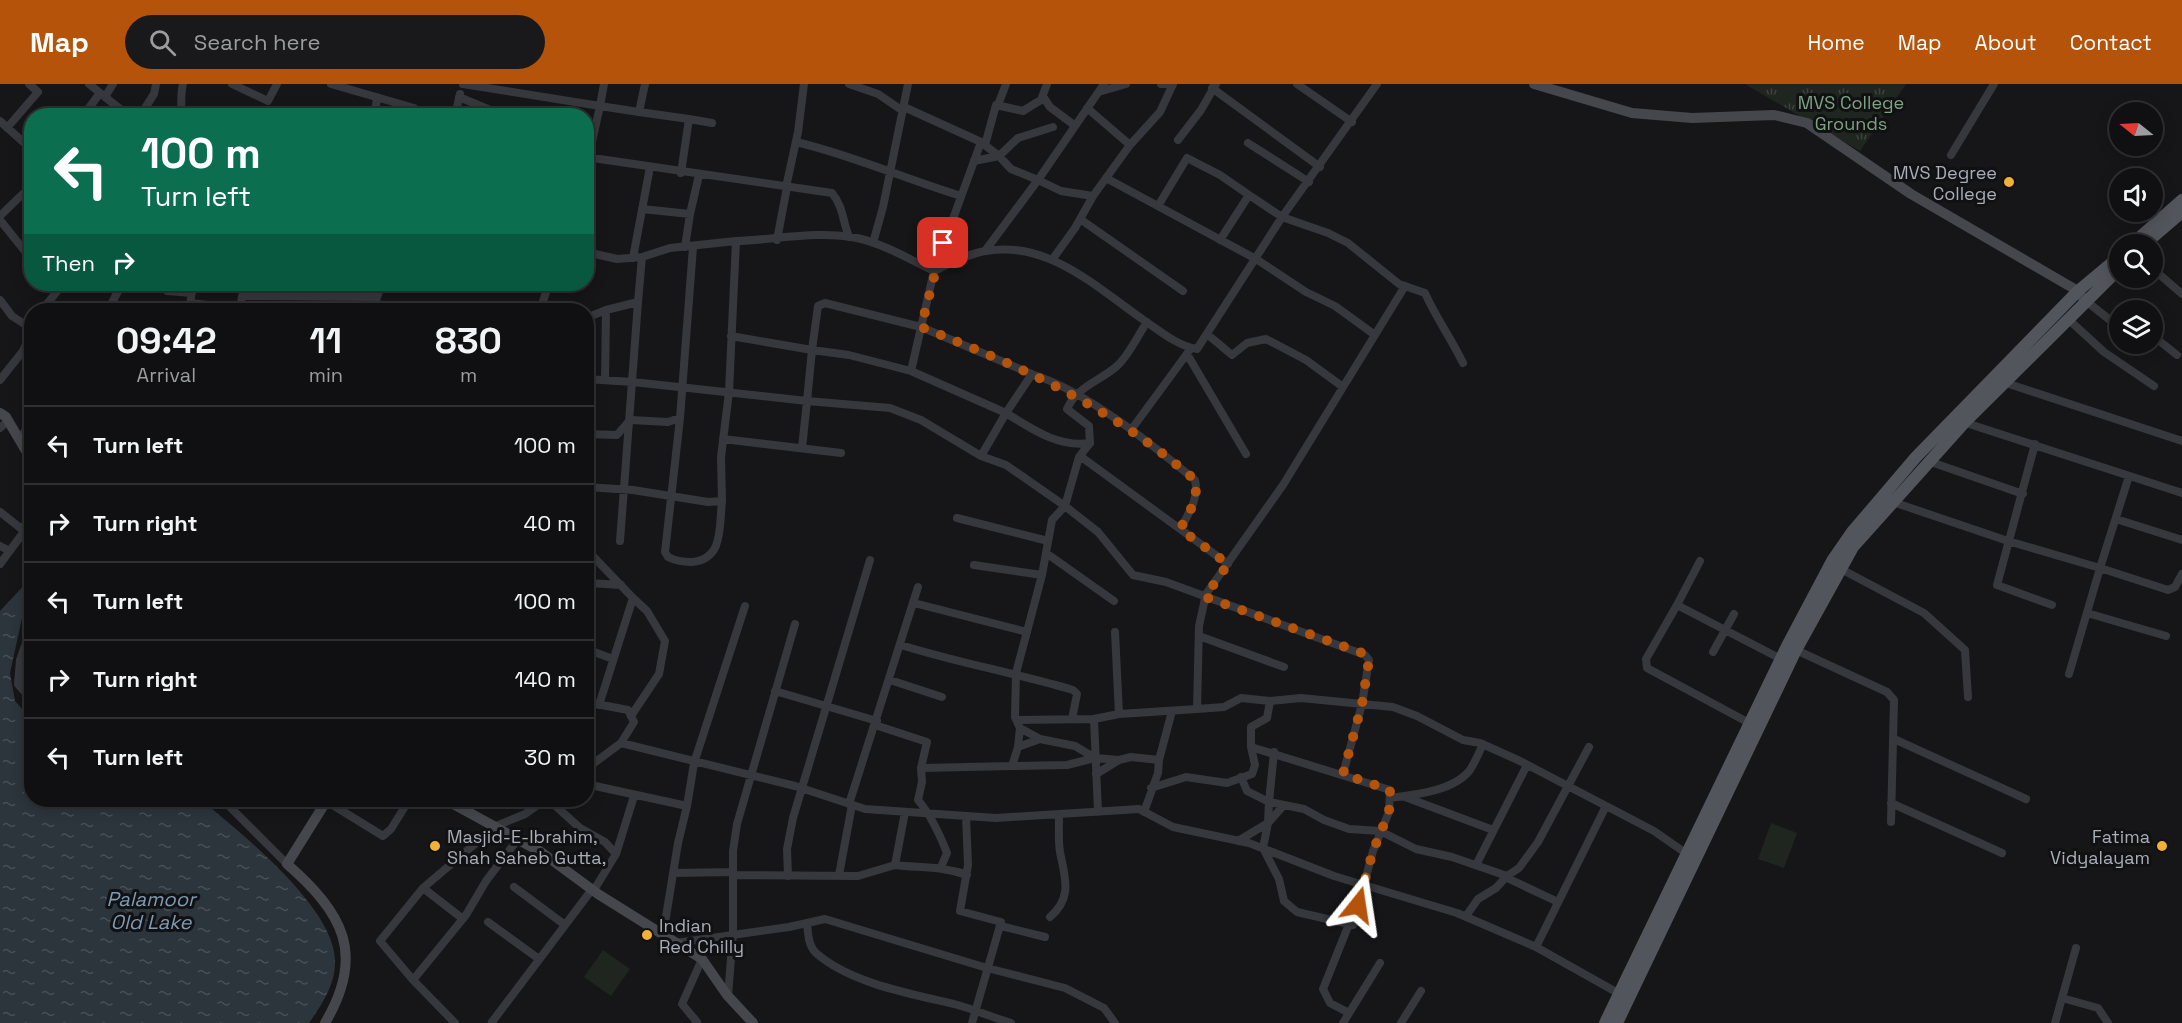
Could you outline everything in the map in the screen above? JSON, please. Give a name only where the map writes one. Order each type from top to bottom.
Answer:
[{"type":"main road","points":[[2144,234],[2182,200]]},
{"type":"main road","points":[[2157,234],[2182,212]]},
{"type":"main road","points":[[1605,1023],[1781,659],[1836,565],[1865,531],[1886,500],[1959,420],[2109,268]]},
{"type":"main road","points":[[1886,500],[1928,461],[1959,420],[2003,382],[2068,319],[2082,296],[2109,276]]},
{"type":"main road","points":[[1617,1023],[1836,565]]},
{"type":"street","points":[[24,108],[38,92],[29,84]]},
{"type":"street","points":[[89,84],[119,108]]},
{"type":"street","points":[[91,108],[113,84]]},
{"type":"street","points":[[145,108],[154,94],[156,84]]},
{"type":"street","points":[[181,108],[180,96],[183,84]]},
{"type":"street","points":[[232,84],[268,101],[278,84]]},
{"type":"street","points":[[331,84],[414,108]]},
{"type":"street","points":[[594,132],[604,84]]},
{"type":"street","points":[[639,112],[645,84]]},
{"type":"street","points":[[777,240],[796,142],[804,84]]},
{"type":"street","points":[[849,84],[878,94],[904,109],[983,143],[1011,169],[1061,192],[1092,196]]},
{"type":"street","points":[[873,243],[908,84]]},
{"type":"street","points":[[910,371],[934,271],[974,161],[1006,84]]},
{"type":"street","points":[[1041,100],[1047,84]]},
{"type":"street","points":[[985,251],[1103,87],[1126,84]]},
{"type":"street","points":[[1052,260],[1080,219],[1092,196],[1130,144],[1160,112],[1172,84],[1161,84]]},
{"type":"street","points":[[1297,84],[1352,122]]},
{"type":"street","points":[[1131,430],[1190,351],[1197,349],[1282,217],[1320,167],[1377,84]]},
{"type":"street","points":[[1534,84],[1632,113],[1692,118],[1765,115],[1795,118],[1806,123],[1911,194],[2082,296],[2109,319]]},
{"type":"street","points":[[1951,155],[1995,84]]},
{"type":"street","points":[[456,108],[463,85],[712,123]]},
{"type":"street","points":[[1178,140],[1201,110],[1214,86],[1320,167]]},
{"type":"street","points":[[459,97],[488,108]]},
{"type":"street","points":[[998,105],[1023,111],[1044,98],[1050,107],[1074,125]]},
{"type":"street","points":[[375,108],[377,99]]},
{"type":"street","points":[[7,128],[24,108]]},
{"type":"street","points":[[1087,108],[1130,144]]},
{"type":"street","points":[[681,173],[689,119]]},
{"type":"street","points":[[0,121],[24,142]]},
{"type":"street","points":[[974,161],[999,156],[1018,138],[1053,127]]},
{"type":"street","points":[[796,142],[840,153],[889,173],[961,196]]},
{"type":"street","points":[[1248,143],[1309,182]]},
{"type":"street","points":[[594,158],[681,173],[759,181],[832,194],[840,203],[842,219],[849,237]]},
{"type":"street","points":[[1158,206],[1187,158],[1220,175],[1282,217],[1328,233],[1348,243],[1405,286],[1425,293],[1436,318],[1451,338],[1463,363]]},
{"type":"street","points":[[620,541],[633,382],[638,257],[642,210],[650,167]]},
{"type":"street","points":[[699,175],[690,214],[680,418],[665,552],[668,557],[684,562],[702,561],[712,555],[716,548],[722,501],[723,439],[729,392],[735,241]]},
{"type":"street","points":[[1106,178],[1256,259],[1306,292],[1335,306],[1375,335]]},
{"type":"street","points":[[24,193],[0,218],[24,250]]},
{"type":"street","points":[[1220,240],[1249,195]]},
{"type":"street","points":[[642,210],[690,214]]},
{"type":"street","points":[[1080,219],[1183,291]]},
{"type":"street","points":[[594,254],[617,259],[638,257],[670,248],[735,241],[777,240],[822,234],[873,243],[934,271],[985,251],[1030,250],[1092,280],[1190,351],[1246,454]]},
{"type":"street","points":[[2163,278],[2182,294]]},
{"type":"street","points":[[1197,709],[1199,636],[1205,597],[1283,484],[1405,286]]},
{"type":"street","points":[[48,303],[57,291]]},
{"type":"street","points":[[167,291],[192,293],[191,303]]},
{"type":"street","points":[[242,303],[244,291]]},
{"type":"street","points":[[294,291],[296,296]]},
{"type":"street","points":[[376,303],[379,291]]},
{"type":"street","points":[[244,296],[377,297]]},
{"type":"street","points":[[0,300],[12,316],[24,324]]},
{"type":"street","points":[[594,315],[638,302]]},
{"type":"street","points":[[802,448],[815,313],[820,303],[921,327],[1076,395],[1131,430],[1195,480],[1197,490],[1195,501],[1180,529]]},
{"type":"street","points":[[604,380],[606,310]]},
{"type":"street","points":[[2068,319],[2104,352],[2154,386]]},
{"type":"street","points":[[1012,766],[1018,747],[1016,673],[1042,575],[1052,520],[1065,506],[1080,456],[1090,443],[1089,426],[1067,409],[1076,395],[1119,364],[1147,322]]},
{"type":"street","points":[[1207,334],[1232,355],[1247,343],[1266,339],[1306,360],[1343,387]]},
{"type":"street","points":[[731,336],[849,355],[910,371],[1006,413],[1059,442],[1074,446],[1090,443]]},
{"type":"street","points":[[2163,344],[2177,355]]},
{"type":"street","points":[[0,380],[24,349]]},
{"type":"street","points":[[981,456],[1006,413],[1030,377],[1034,375]]},
{"type":"street","points":[[594,380],[890,408],[921,420],[981,456],[1006,465],[1065,506],[1098,532],[1133,575],[1166,582],[1365,654],[1369,660],[1362,704],[1343,774]]},
{"type":"street","points":[[2003,382],[2182,441]]},
{"type":"street","points":[[0,413],[4,425],[19,439],[24,447]]},
{"type":"street","points":[[630,420],[668,422],[680,418]]},
{"type":"street","points":[[594,434],[617,435],[630,420]]},
{"type":"street","points":[[1959,420],[2182,493]]},
{"type":"street","points":[[19,439],[24,432]]},
{"type":"street","points":[[723,439],[841,453]]},
{"type":"street","points":[[2036,444],[1997,585],[2052,605]]},
{"type":"street","points":[[1080,456],[1228,564]]},
{"type":"street","points":[[1928,461],[2023,494]]},
{"type":"street","points":[[2069,674],[2129,476]]},
{"type":"street","points":[[594,488],[671,495],[708,502],[722,501]]},
{"type":"street","points":[[1886,500],[2008,541],[2168,590],[2175,587],[2182,574]]},
{"type":"street","points":[[0,512],[24,527]]},
{"type":"street","points":[[957,518],[1048,540]]},
{"type":"street","points":[[2116,519],[2182,540]]},
{"type":"street","points":[[0,564],[24,533]]},
{"type":"street","points":[[0,546],[10,551]]},
{"type":"street","points":[[1046,553],[1114,602]]},
{"type":"street","points":[[594,557],[647,611],[665,641],[659,674],[631,716]]},
{"type":"street","points":[[788,876],[787,849],[801,788],[870,560]]},
{"type":"street","points":[[1700,561],[1646,659],[1647,668],[1751,724]]},
{"type":"street","points":[[974,565],[1042,575]]},
{"type":"street","points":[[1836,565],[1924,613],[1965,650],[1968,697]]},
{"type":"street","points":[[594,583],[621,585]]},
{"type":"street","points":[[839,875],[850,804],[918,587]]},
{"type":"street","points":[[599,705],[633,598]]},
{"type":"street","points":[[914,603],[1027,632]]},
{"type":"street","points":[[1677,605],[1781,659]]},
{"type":"street","points":[[663,935],[694,763],[745,606]]},
{"type":"street","points":[[2087,613],[2166,636]]},
{"type":"street","points":[[1713,652],[1734,614]]},
{"type":"street","points":[[728,996],[734,933],[733,874],[736,824],[795,624]]},
{"type":"street","points":[[1115,632],[1119,714]]},
{"type":"street","points":[[1199,636],[1284,667]]},
{"type":"street","points":[[901,645],[963,663],[1016,673],[1076,692],[1072,719]]},
{"type":"street","points":[[24,649],[20,660],[18,684],[24,691]]},
{"type":"street","points":[[1796,650],[1891,696],[1895,705],[1891,822]]},
{"type":"street","points":[[594,652],[614,659]]},
{"type":"street","points":[[890,680],[942,697]]},
{"type":"street","points":[[775,691],[827,706],[927,742],[921,768],[918,800],[930,814],[931,823],[947,853],[941,867]]},
{"type":"street","points":[[1018,724],[1224,707],[1241,698],[1270,701],[1301,698],[1393,708],[1463,740],[1484,744],[1527,765],[1567,788],[1654,831],[1687,854]]},
{"type":"street","points":[[1151,788],[1186,777],[1227,783],[1252,774],[1255,765],[1251,747],[1251,727],[1267,718],[1270,701]]},
{"type":"street","points":[[594,704],[628,710],[634,722],[621,744],[594,762]]},
{"type":"street","points":[[1143,812],[1158,773],[1159,760],[1172,711]]},
{"type":"street","points":[[1095,719],[1098,812]]},
{"type":"street","points":[[1018,724],[1040,739],[1076,746],[1095,758]]},
{"type":"street","points":[[1018,747],[1040,739]]},
{"type":"street","points":[[1894,739],[2026,800]]},
{"type":"street","points":[[621,744],[801,788],[865,809],[996,818],[1139,809],[1173,827],[1238,841],[1364,885],[1466,916],[1536,947],[1618,993]]},
{"type":"street","points":[[1390,798],[1452,783],[1465,776],[1484,744]]},
{"type":"street","points":[[1251,747],[1274,752],[1390,790],[1389,812],[1380,831],[1353,925],[1297,912],[1284,901],[1279,879],[1263,849],[1268,823],[1274,752]]},
{"type":"street","points":[[1466,916],[1478,899],[1496,888],[1506,876],[1519,868],[1538,842],[1589,747]]},
{"type":"street","points":[[1096,774],[1119,760],[1131,757],[1159,760]]},
{"type":"street","points":[[921,768],[1067,765],[1095,758],[1119,760]]},
{"type":"street","points":[[1476,865],[1527,765]]},
{"type":"street","points":[[1241,777],[1247,791],[1269,802],[1304,809],[1324,820],[1349,829],[1380,831],[1416,849],[1476,865],[1506,876],[1558,902]]},
{"type":"street","points":[[594,786],[687,806]]},
{"type":"street","points":[[492,1022],[594,889],[616,854],[634,796]]},
{"type":"street","points":[[1402,796],[1493,830]]},
{"type":"street","points":[[1891,803],[2002,853]]},
{"type":"street","points":[[1238,841],[1268,823],[1283,806]]},
{"type":"street","points":[[1536,947],[1606,806]]},
{"type":"street","points":[[231,807],[317,892],[334,916],[344,936],[346,976],[325,1023]]},
{"type":"street","points":[[287,864],[322,807]]},
{"type":"street","points":[[337,807],[383,836],[391,829],[405,807]]},
{"type":"street","points":[[459,807],[518,839],[702,959],[728,996],[753,1023]]},
{"type":"street","points":[[455,1023],[413,980],[381,940],[423,888],[496,826],[533,807]]},
{"type":"street","points":[[552,807],[580,828],[605,842],[616,854]]},
{"type":"street","points":[[895,865],[905,812]]},
{"type":"street","points":[[1050,917],[1059,909],[1066,894],[1067,881],[1060,852],[1059,814]]},
{"type":"street","points":[[966,816],[967,875],[960,911],[1001,922],[972,1023]]},
{"type":"street","points":[[413,980],[463,919],[486,881],[518,839]]},
{"type":"street","points":[[673,873],[863,875],[895,865],[921,869],[941,867],[967,875]]},
{"type":"street","points":[[514,887],[565,925]]},
{"type":"street","points":[[423,888],[463,919]]},
{"type":"street","points":[[675,943],[825,919],[987,968],[1065,988],[1104,1008],[1115,1023]]},
{"type":"street","points":[[488,922],[539,959]]},
{"type":"street","points":[[807,923],[809,943],[815,952],[838,966],[884,988],[975,1011],[1011,1023]]},
{"type":"street","points":[[1349,924],[1323,989],[1330,1003],[1349,1014]]},
{"type":"street","points":[[1001,926],[1045,937]]},
{"type":"street","points":[[2055,1023],[2076,948]]},
{"type":"street","points":[[697,1022],[682,1004],[702,959]]},
{"type":"street","points":[[1343,1023],[1380,963]]},
{"type":"street","points":[[1401,1023],[1421,992]]},
{"type":"street","points":[[2062,998],[2098,1008],[2108,1023]]},
{"type":"green space","name":"MVS College Grounds","points":[[1745,84],[1906,84],[1860,151]]},
{"type":"green space","points":[[1771,823],[1797,833],[1784,868],[1758,859]]},
{"type":"green space","points":[[603,950],[630,969],[611,996],[584,977]]},
{"type":"water","name":"Palamoor Old Lake","points":[[24,585],[24,614],[10,673],[15,701],[24,711],[24,807],[209,807],[282,872],[319,917],[331,939],[335,969],[331,985],[309,1023],[0,1023],[0,611]]},
{"type":"place","name":"MVS Degree College","points":[[2009,182]]},
{"type":"place","name":"Masjid-E-Ibrahim, Shah Saheb Gutta,","points":[[435,846]]},
{"type":"place","name":"Fatima Vidyalayam","points":[[2162,846]]},
{"type":"place","name":"Indian Red Chilly","points":[[647,935]]},
{"type":"route","points":[[943,243],[921,327],[1011,364],[1076,395],[1138,434],[1195,480],[1197,490],[1195,501],[1180,529],[1228,564],[1205,597],[1365,654],[1369,660],[1362,704],[1343,774],[1390,790],[1389,812],[1373,851],[1358,905]]}]
